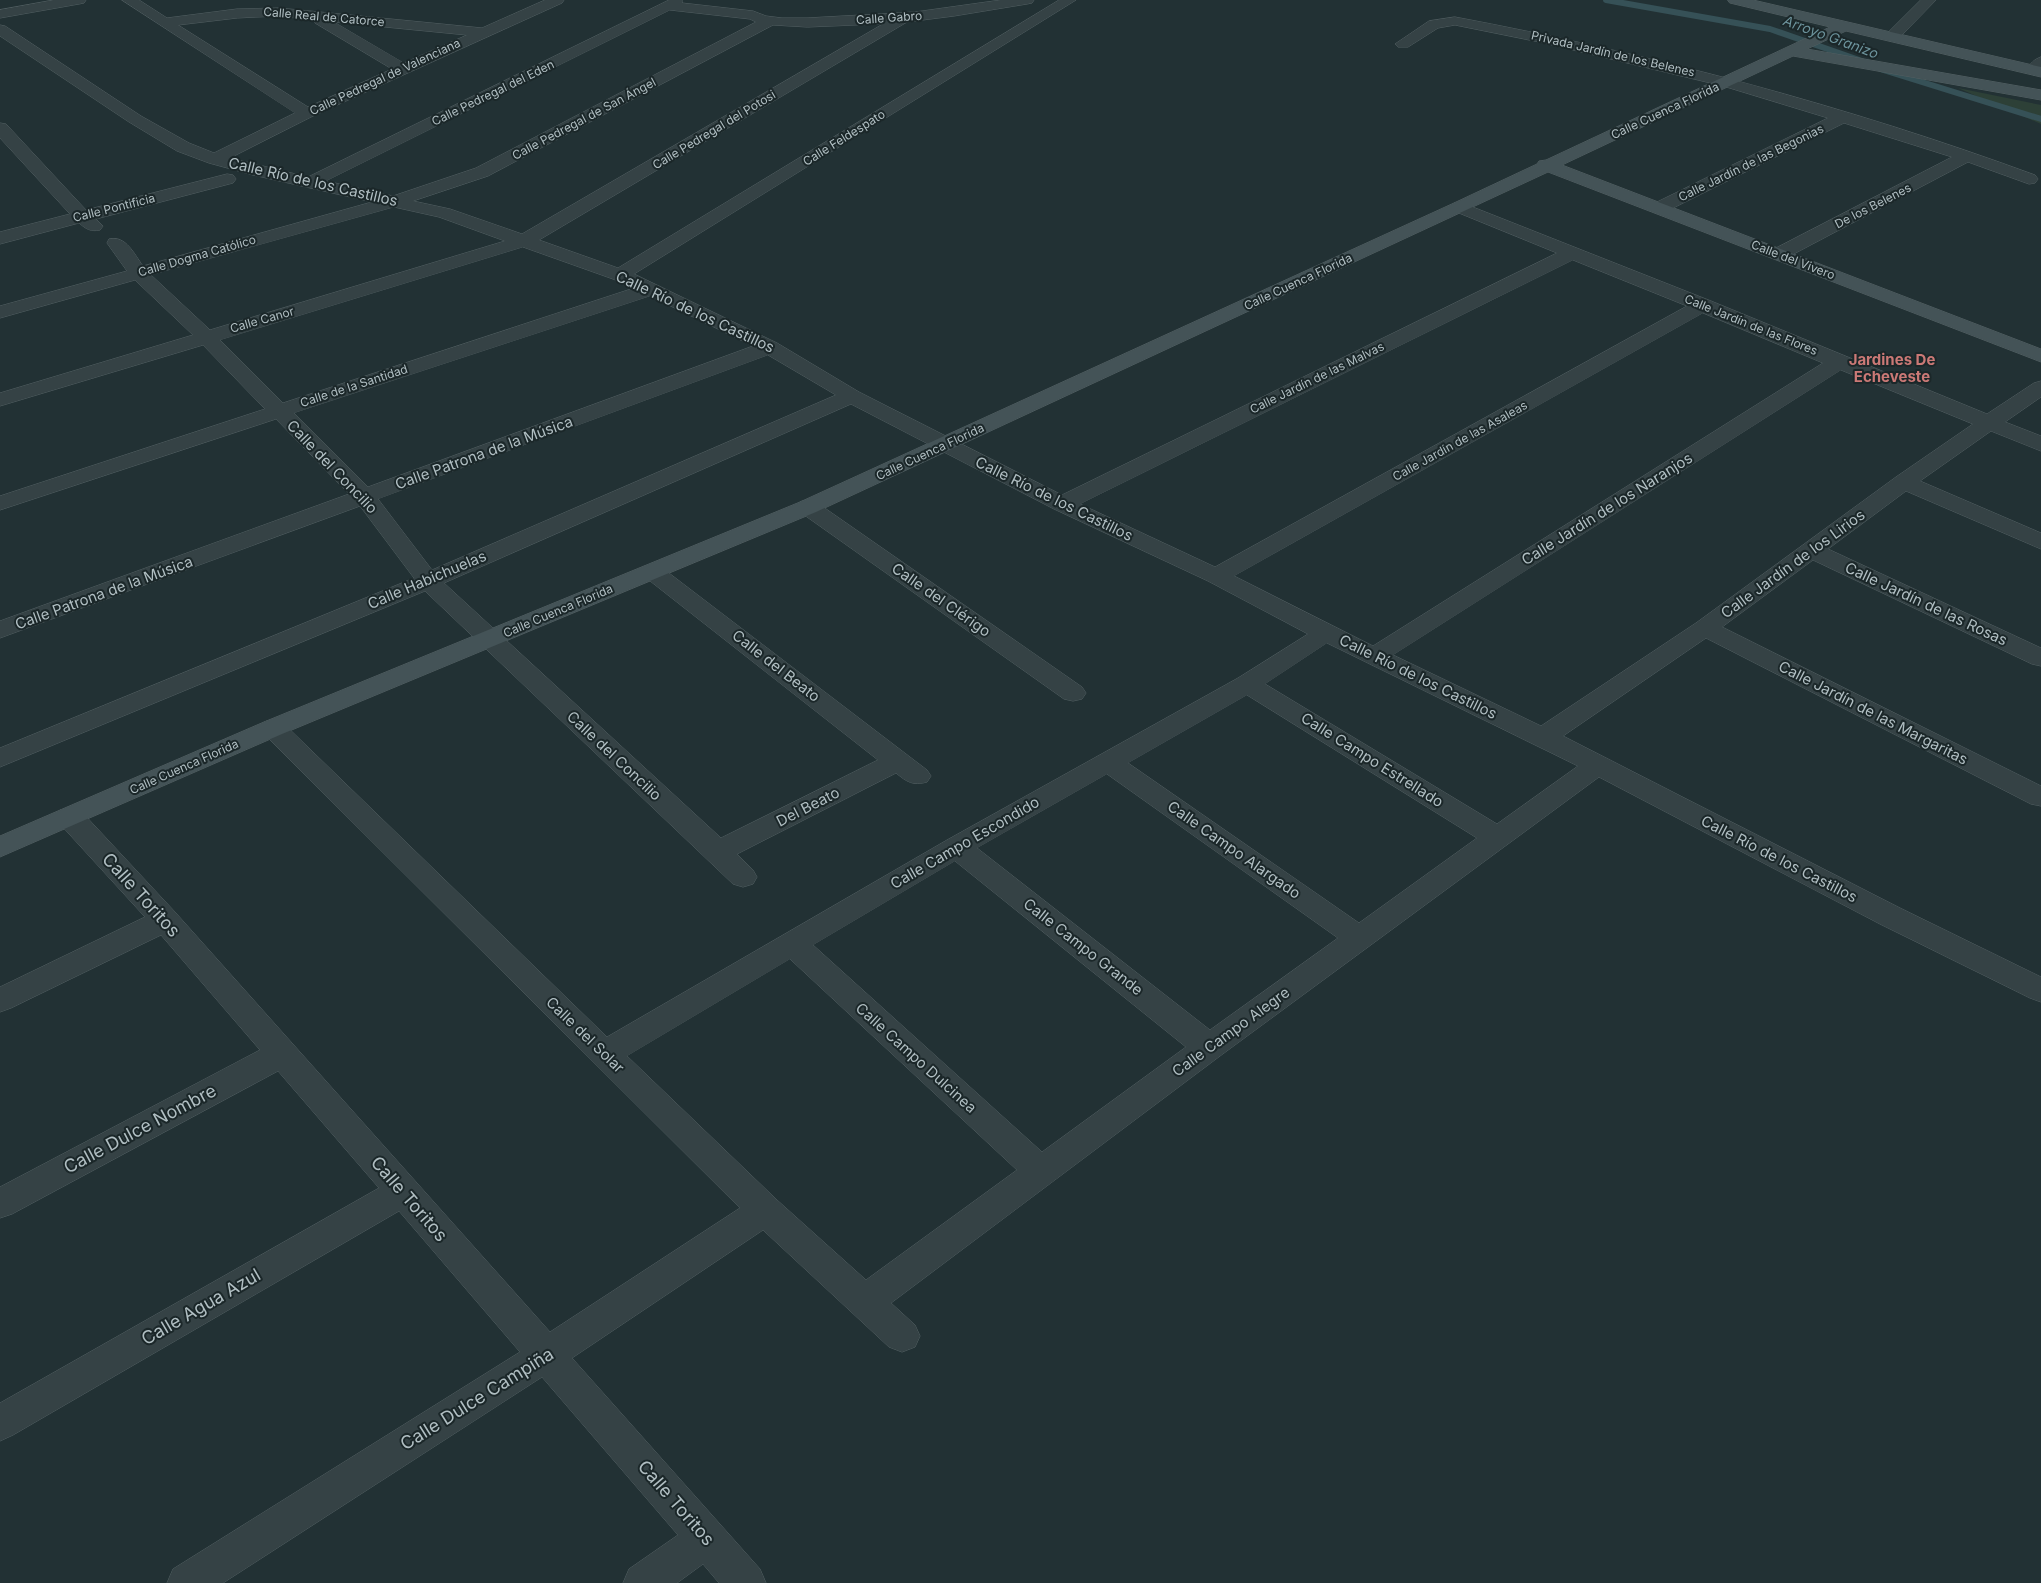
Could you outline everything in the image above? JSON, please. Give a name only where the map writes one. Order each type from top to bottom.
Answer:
[{"type":"street","points":[[0,14],[79,0]]},
{"type":"street","points":[[129,0],[167,22],[307,113]]},
{"type":"street","name":"Calle Pedregal de Valenciana","points":[[221,169],[307,113],[482,32],[557,0]]},
{"type":"street","name":"Calle Gabro","points":[[652,0],[811,22],[902,18],[1027,0]]},
{"type":"street","name":"Calle Gabro","points":[[761,15],[893,10],[975,0]]},
{"type":"street","name":"Calle Feldespato","points":[[620,276],[1069,0]]},
{"type":"street","points":[[1735,0],[2039,68]]},
{"type":"street","points":[[1893,36],[1929,0]]},
{"type":"street","name":"Calle Pedregal del Eden","points":[[309,183],[673,4]]},
{"type":"street","name":"Calle Real de Catorce","points":[[167,22],[254,11],[482,32]]},
{"type":"street","name":"Calle Pedregal de San Ángel","points":[[395,201],[482,172],[520,154],[761,15]]},
{"type":"street","points":[[312,16],[403,69]]},
{"type":"street","name":"Calle Pedregal del Potosi","points":[[524,241],[902,18]]},
{"type":"street","name":"Privada Jardín de los Belenes","points":[[1403,44],[1434,24],[1454,21],[1595,49],[1728,82],[1843,117],[1964,158],[2005,176],[2037,178]]},
{"type":"street","name":"Calle Cuenca Florida","points":[[0,847],[272,728],[808,507],[1728,82],[1846,25]]},
{"type":"street","name":"Calle Río de los Castillos","points":[[0,29],[159,135],[221,169],[309,183],[444,213],[620,276],[650,289],[770,347],[852,396],[1062,504],[1216,576],[1326,633],[1543,737],[1890,916],[2041,990]]},
{"type":"street","points":[[1798,48],[1847,62],[2041,95]]},
{"type":"street","points":[[1763,65],[1847,62]]},
{"type":"street","name":"Calle Jardín de las Begonias","points":[[1659,208],[1843,117]]},
{"type":"street","name":"Calle del Concilio","points":[[0,128],[81,216],[112,240],[138,273],[206,337],[365,498],[428,581],[743,877]]},
{"type":"street","name":"De los Belenes","points":[[1779,254],[1964,158]]},
{"type":"street","name":"Calle del Vivero","points":[[1545,166],[1659,208],[2041,356]]},
{"type":"street","name":"Calle Pontificia","points":[[0,238],[81,216],[221,169]]},
{"type":"street","name":"Calle Dogma Católico","points":[[0,312],[395,201]]},
{"type":"street","name":"Calle Jardín de las Flores","points":[[1460,206],[2041,444]]},
{"type":"street","name":"Calle Canor","points":[[0,400],[524,241]]},
{"type":"street","name":"Calle Jardín de las Malvas","points":[[1062,504],[1572,253]]},
{"type":"street","name":"Calle de la Santidad","points":[[0,503],[277,410],[650,289]]},
{"type":"street","name":"Calle Jardín de las Asaleas","points":[[1216,576],[1704,305]]},
{"type":"street","name":"Calle Patrona de la Música","points":[[0,630],[365,498],[770,347]]},
{"type":"street","name":"Calle Jardín de los Naranjos","points":[[1374,656],[1840,361]]},
{"type":"street","name":"Calle Jardín de los Lirios","points":[[1543,737],[1705,628],[1904,482],[2041,387]]},
{"type":"street","name":"Calle Habichuelas","points":[[0,758],[428,581],[852,396]]},
{"type":"street","points":[[1904,482],[2041,542]]},
{"type":"street","name":"Calle del Clérigo","points":[[808,507],[1073,693]]},
{"type":"street","name":"Calle Jardín de las Rosas","points":[[1812,550],[2041,658]]},
{"type":"street","name":"Calle del Beato","points":[[653,572],[908,768]]},
{"type":"street","name":"Calle Jardín de las Margaritas","points":[[1705,628],[2041,797]]},
{"type":"street","name":"Calle Campo Escondido","points":[[604,1054],[956,847],[1247,684],[1326,633]]},
{"type":"street","name":"Calle Campo Estrellado","points":[[1247,684],[1496,837]]},
{"type":"street","name":"Calle del Solar","points":[[272,728],[765,1210],[902,1336]]},
{"type":"street","name":"Calle Campo Alargado","points":[[1108,762],[1360,938]]},
{"type":"street","name":"Calle Campo Alegre","points":[[866,1301],[1209,1047],[1496,837],[1598,765]]},
{"type":"street","name":"Del Beato","points":[[718,852],[908,768]]},
{"type":"street","name":"Calle Toritos","points":[[70,817],[165,920],[746,1583]]},
{"type":"street","name":"Calle Campo Grande","points":[[956,847],[1209,1047]]},
{"type":"street","points":[[0,1000],[165,920]]},
{"type":"street","name":"Calle Campo Dulcinea","points":[[791,943],[1042,1172]]},
{"type":"street","name":"Calle Dulce Nombre","points":[[0,1204],[281,1054]]},
{"type":"street","name":"Calle Agua Azul","points":[[0,1423],[403,1191]]},
{"type":"street","name":"Calle Dulce Campiña","points":[[187,1583],[546,1355],[765,1210]]},
{"type":"street","points":[[643,1583],[707,1538]]},
{"type":"green space","points":[[1958,88],[2041,105],[2041,124]]},
{"type":"waterway","name":"Arroyo Granizo","points":[[1606,0],[1770,29],[1862,61]]},
{"type":"waterway","name":"Arroyo Granizo","points":[[1880,69],[2041,119]]},
{"type":"district","name":"Jardines De Echeveste","points":[[1892,368]]}]
